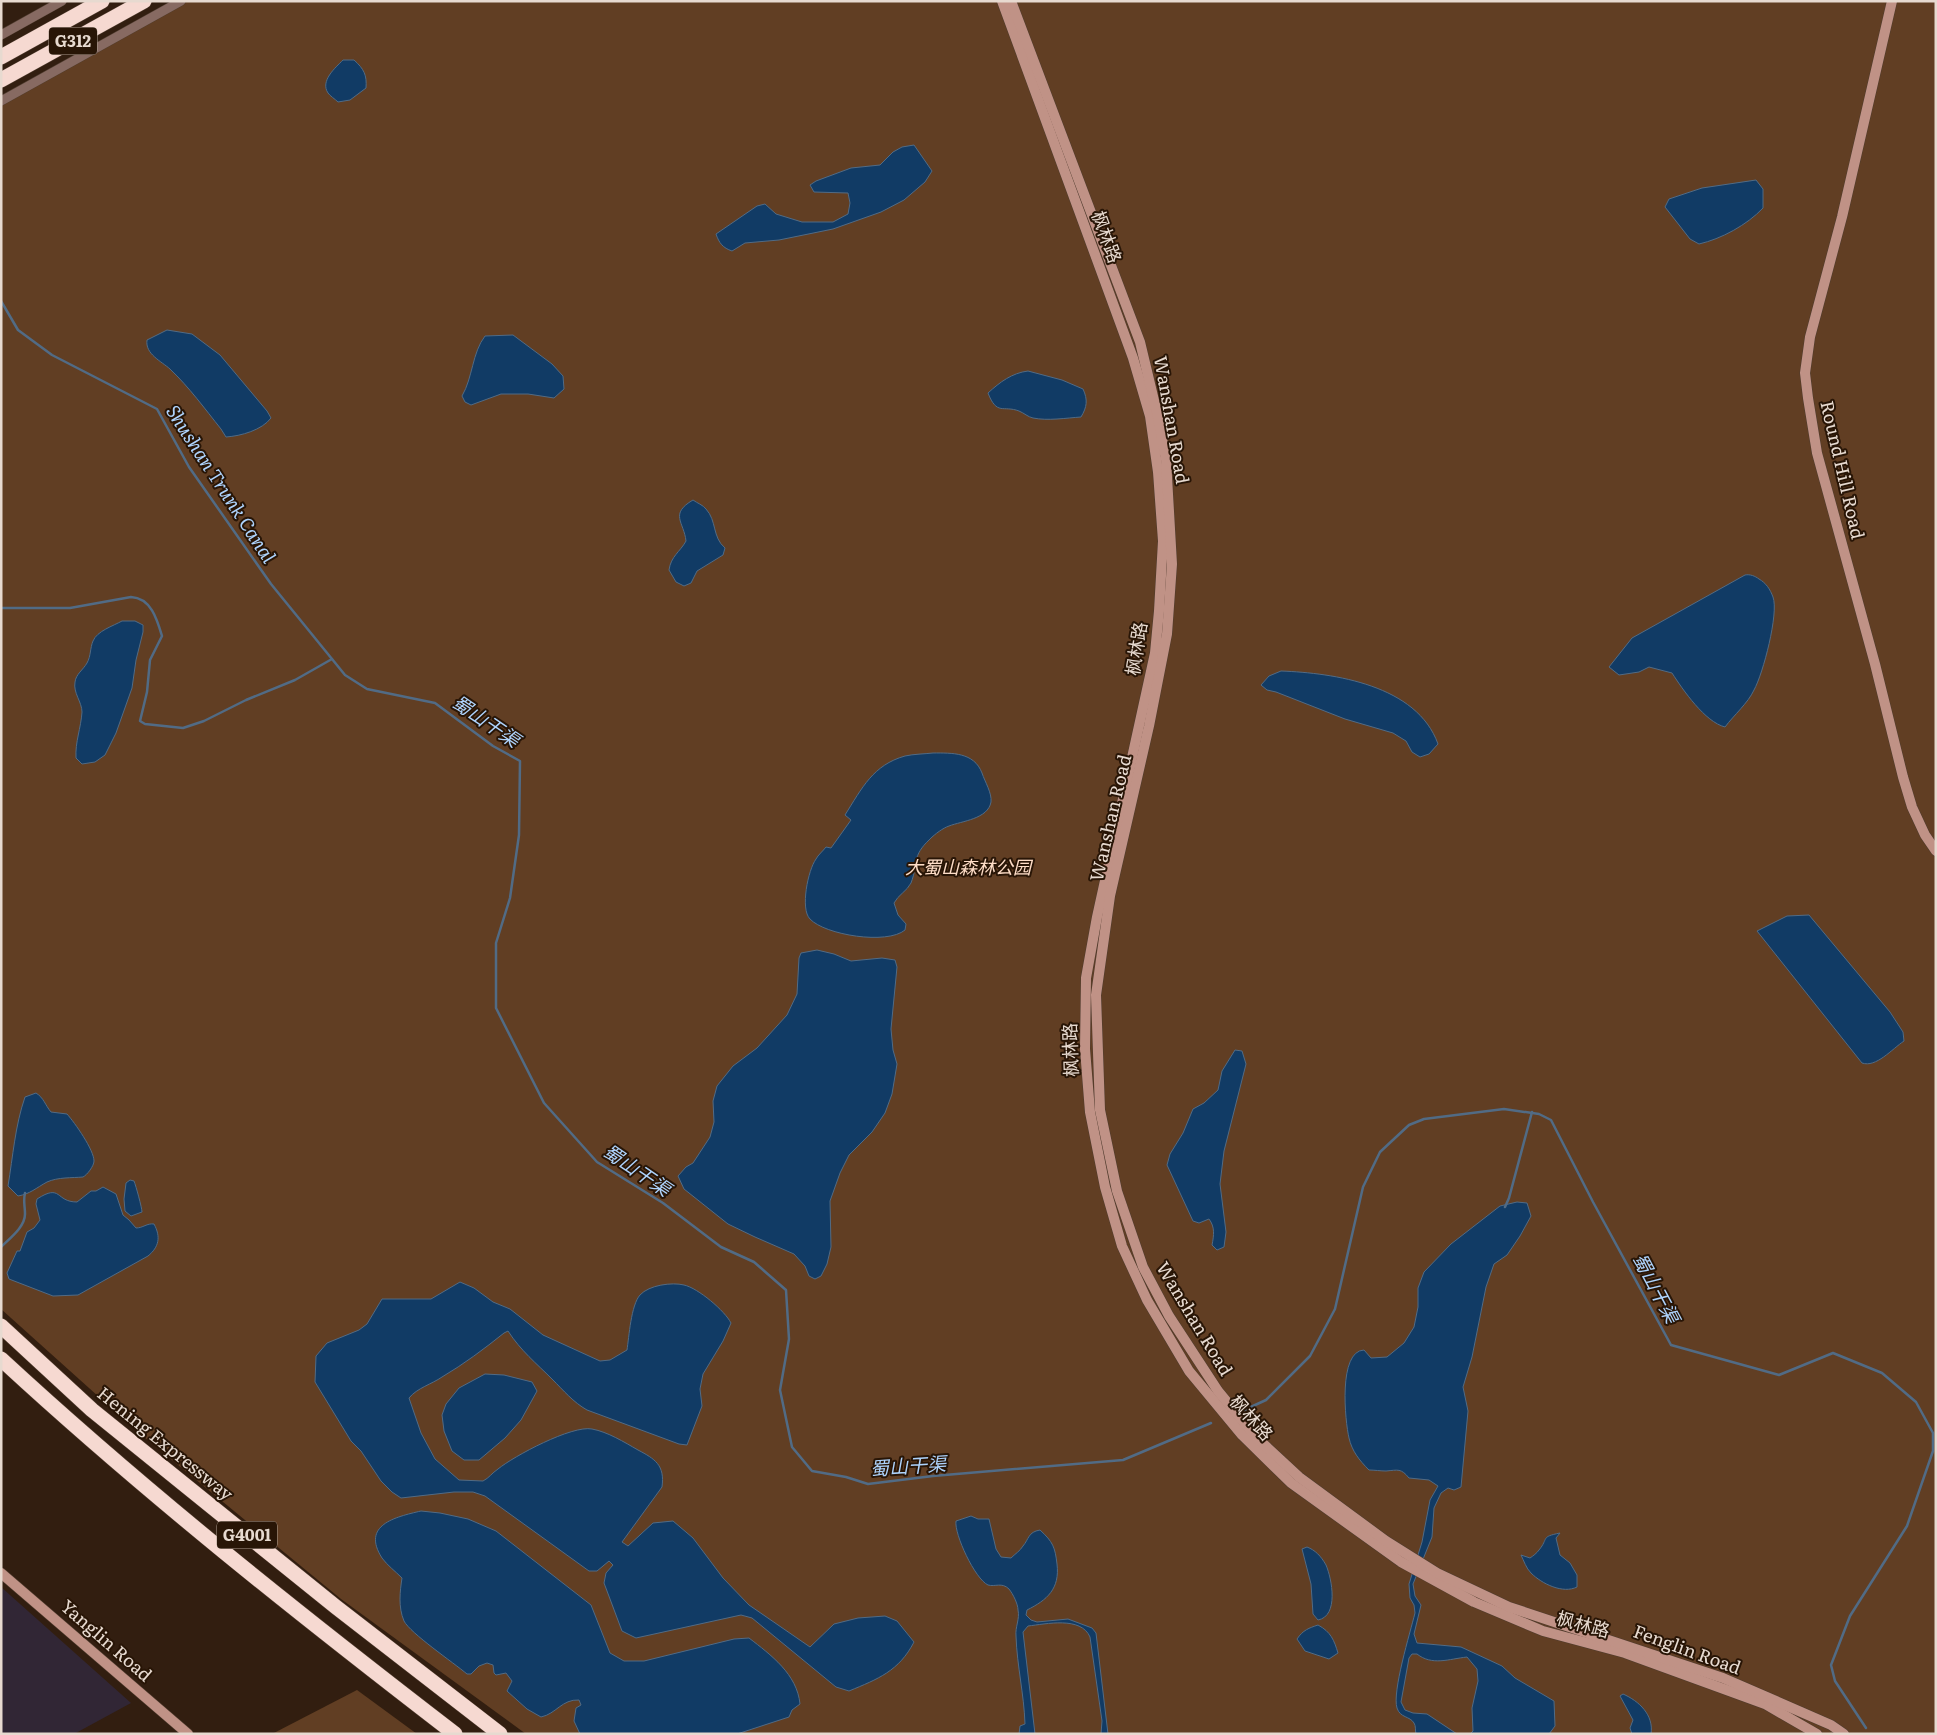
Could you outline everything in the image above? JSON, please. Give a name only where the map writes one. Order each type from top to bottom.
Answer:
[{"type":"highway","points":[[1,57],[102,1]]},
{"type":"highway","name":"G312","points":[[1,80],[144,1]]},
{"type":"highway","name":"Hening Expressway","points":[[1,1326],[107,1422],[336,1607],[500,1734]]},
{"type":"highway","name":"G4001","points":[[1,1359],[78,1429],[324,1633],[455,1734]]},
{"type":"main road","name":"枫林路","points":[[1002,1],[1133,358],[1150,416],[1158,472],[1163,541],[1155,653],[1086,978],[1085,1049],[1090,1112],[1105,1188],[1122,1246],[1147,1300],[1189,1371],[1242,1435],[1291,1483],[1405,1558]]},
{"type":"main road","name":"Wanshan Road","points":[[1011,1],[1140,342],[1157,413],[1167,476],[1172,564],[1167,634],[1149,726],[1110,896],[1096,995],[1100,1110],[1116,1191],[1143,1267],[1169,1316],[1224,1398],[1255,1436],[1299,1477],[1386,1541],[1405,1558]]},
{"type":"main road","name":"Round Hill Road","points":[[1892,1],[1842,217],[1810,337],[1806,372],[1808,398],[1818,453],[1875,664],[1903,777],[1924,835],[1936,851]]},
{"type":"main road","name":"Fenglin Road","points":[[1405,1558],[1434,1575],[1509,1607],[1723,1678],[1831,1725],[1844,1734]]},
{"type":"main road","name":"Yanglin Road","points":[[1,1573],[184,1733]]},
{"type":"main road","name":"枫林路","points":[[1434,1575],[1474,1602],[1543,1631],[1625,1653],[1764,1704],[1817,1734]]},
{"type":"street","points":[[1,35],[62,1]]},
{"type":"street","points":[[1,100],[182,1]]},
{"type":"shaded area","points":[[1,1587],[131,1703],[74,1734],[1,1734]]},
{"type":"green space","name":"大蜀山森林公园","points":[[181,1],[1936,1],[1936,1734],[526,1734],[341,1599],[138,1432],[1,1309],[1,101]]},
{"type":"green space","points":[[357,1690],[417,1734],[272,1734]]},
{"type":"water","points":[[343,60],[354,60],[360,66],[366,79],[366,88],[350,100],[338,102],[328,93],[326,84],[327,79]]},
{"type":"water","points":[[914,145],[932,171],[925,182],[904,200],[881,212],[833,229],[779,240],[745,243],[732,251],[724,247],[718,240],[716,234],[757,206],[765,204],[776,214],[802,222],[833,222],[848,214],[850,203],[848,193],[814,192],[810,185],[851,168],[880,165],[893,152],[902,147]]},
{"type":"water","points":[[1756,180],[1763,189],[1763,208],[1742,226],[1707,242],[1699,244],[1690,239],[1665,207],[1669,199],[1702,188]]},
{"type":"water","points":[[167,330],[192,334],[220,355],[271,418],[251,432],[226,437],[184,383],[154,357],[148,349],[147,340]]},
{"type":"water","points":[[513,335],[552,364],[563,376],[564,389],[554,398],[528,394],[501,394],[471,405],[465,402],[462,396],[466,389],[477,350],[485,336]]},
{"type":"water","points":[[1028,371],[1062,380],[1083,389],[1086,403],[1081,417],[1039,419],[1013,409],[994,405],[988,393],[1006,379]]},
{"type":"water","points":[[693,500],[703,506],[709,514],[718,539],[725,548],[723,555],[697,571],[691,583],[684,586],[676,582],[669,570],[674,558],[686,541],[680,514],[686,505]]},
{"type":"water","points":[[1745,575],[1756,577],[1764,582],[1771,591],[1774,616],[1766,658],[1758,682],[1748,700],[1725,727],[1717,724],[1702,712],[1672,673],[1649,667],[1639,672],[1619,675],[1609,667],[1632,638]]},
{"type":"water","points":[[122,621],[135,621],[143,625],[132,688],[116,733],[105,755],[95,762],[82,764],[76,758],[76,746],[82,712],[75,690],[76,679],[88,660],[95,637]]},
{"type":"water","points":[[1281,671],[1325,675],[1372,686],[1412,708],[1427,724],[1438,744],[1429,754],[1420,757],[1412,752],[1406,741],[1393,733],[1345,719],[1267,690],[1261,685],[1269,676]]},
{"type":"water","points":[[933,753],[962,755],[974,761],[982,773],[989,791],[991,802],[989,808],[980,816],[949,826],[937,833],[924,845],[916,860],[911,883],[894,903],[898,915],[906,924],[905,930],[885,937],[871,937],[842,933],[818,925],[807,914],[805,899],[810,872],[818,856],[826,847],[831,848],[851,820],[845,815],[857,796],[869,779],[885,765],[905,756]]},
{"type":"water","points":[[1809,915],[1890,1012],[1903,1032],[1904,1041],[1873,1063],[1862,1063],[1757,931],[1787,916]]},
{"type":"water","points":[[817,950],[851,961],[882,958],[895,960],[897,967],[891,1029],[893,1050],[897,1064],[892,1094],[885,1113],[872,1132],[849,1155],[840,1173],[830,1201],[831,1247],[827,1264],[821,1276],[815,1279],[809,1276],[805,1266],[794,1254],[728,1224],[684,1189],[678,1176],[686,1167],[693,1163],[710,1137],[714,1122],[713,1101],[717,1086],[733,1066],[757,1048],[787,1015],[797,994],[799,958],[801,953]]},
{"type":"water","points":[[1235,1050],[1242,1051],[1246,1064],[1224,1151],[1220,1184],[1226,1232],[1224,1247],[1217,1250],[1212,1245],[1214,1231],[1211,1222],[1209,1219],[1199,1223],[1193,1221],[1167,1165],[1170,1154],[1183,1133],[1193,1109],[1204,1103],[1218,1090],[1222,1071]]},
{"type":"water","points":[[36,1093],[43,1099],[51,1112],[67,1114],[88,1144],[94,1163],[83,1177],[51,1180],[30,1192],[18,1196],[8,1186],[17,1130],[25,1097]]},
{"type":"water","points":[[130,1180],[134,1181],[142,1212],[131,1216],[125,1211],[124,1199],[126,1183]]},
{"type":"water","points":[[103,1187],[116,1194],[123,1215],[136,1228],[154,1224],[158,1233],[158,1242],[152,1253],[78,1295],[53,1296],[9,1279],[7,1273],[17,1251],[20,1251],[27,1232],[34,1228],[40,1220],[36,1204],[37,1199],[55,1193],[65,1199],[77,1202],[91,1191],[96,1191]]},
{"type":"water","points":[[1517,1202],[1527,1203],[1531,1216],[1507,1255],[1494,1264],[1486,1287],[1472,1357],[1463,1387],[1468,1411],[1461,1487],[1454,1490],[1448,1488],[1441,1493],[1434,1508],[1432,1537],[1413,1584],[1415,1596],[1421,1605],[1414,1634],[1417,1643],[1461,1647],[1502,1666],[1515,1678],[1554,1701],[1555,1726],[1549,1734],[1470,1734],[1473,1731],[1472,1708],[1478,1681],[1477,1669],[1467,1657],[1435,1661],[1412,1654],[1409,1658],[1401,1702],[1405,1710],[1413,1713],[1427,1714],[1457,1734],[1416,1734],[1414,1723],[1398,1711],[1396,1700],[1402,1662],[1415,1613],[1414,1605],[1410,1598],[1409,1584],[1422,1542],[1430,1500],[1438,1486],[1429,1480],[1409,1478],[1399,1470],[1369,1470],[1359,1459],[1352,1447],[1347,1429],[1345,1388],[1347,1374],[1350,1362],[1356,1353],[1364,1350],[1371,1358],[1387,1357],[1404,1343],[1414,1327],[1418,1307],[1418,1288],[1424,1272],[1451,1244],[1500,1206]]},
{"type":"water","points":[[460,1282],[474,1288],[493,1302],[510,1309],[543,1335],[600,1361],[610,1360],[627,1350],[634,1306],[637,1300],[644,1292],[661,1285],[673,1284],[690,1287],[723,1312],[731,1323],[723,1341],[703,1374],[700,1389],[702,1406],[687,1445],[679,1444],[587,1410],[569,1396],[518,1345],[508,1331],[504,1333],[466,1362],[438,1380],[416,1391],[409,1398],[421,1433],[435,1459],[459,1480],[483,1481],[506,1463],[558,1436],[583,1429],[604,1432],[649,1456],[658,1464],[663,1479],[662,1487],[622,1542],[628,1546],[653,1523],[673,1521],[693,1538],[723,1578],[749,1605],[810,1647],[834,1624],[858,1618],[885,1616],[897,1621],[914,1642],[902,1660],[887,1673],[849,1691],[836,1687],[752,1618],[741,1615],[636,1638],[622,1631],[604,1583],[606,1573],[613,1565],[609,1561],[597,1571],[589,1571],[485,1496],[473,1492],[454,1492],[401,1498],[392,1492],[381,1481],[361,1451],[351,1441],[315,1382],[316,1356],[327,1343],[359,1330],[367,1324],[382,1299],[431,1299]]},
{"type":"water","points":[[485,1374],[504,1375],[532,1382],[537,1391],[521,1420],[505,1438],[479,1460],[464,1460],[452,1451],[444,1431],[442,1415],[446,1404],[459,1388]]},
{"type":"water","points":[[421,1511],[468,1519],[496,1531],[591,1605],[610,1653],[624,1661],[644,1661],[734,1639],[749,1638],[782,1666],[794,1683],[800,1704],[792,1710],[789,1717],[737,1734],[580,1734],[574,1721],[576,1708],[581,1705],[579,1700],[563,1704],[551,1713],[541,1717],[527,1709],[507,1691],[512,1681],[506,1673],[496,1675],[493,1665],[487,1663],[479,1666],[471,1674],[467,1674],[423,1640],[404,1621],[400,1605],[402,1578],[382,1558],[377,1547],[376,1538],[378,1530],[384,1524],[401,1516]]},
{"type":"water","points":[[971,1516],[978,1519],[989,1519],[996,1549],[1001,1557],[1011,1558],[1022,1548],[1031,1534],[1036,1531],[1040,1530],[1051,1542],[1056,1558],[1057,1573],[1054,1587],[1046,1598],[1027,1610],[1026,1615],[1031,1620],[1037,1622],[1068,1619],[1092,1628],[1096,1633],[1108,1734],[1101,1734],[1102,1721],[1090,1637],[1079,1626],[1053,1623],[1028,1626],[1023,1632],[1035,1734],[1019,1734],[1020,1726],[1025,1724],[1016,1633],[1018,1608],[1009,1589],[1001,1585],[988,1585],[977,1574],[966,1556],[958,1536],[956,1521]]},
{"type":"water","points":[[1560,1533],[1556,1538],[1560,1555],[1570,1563],[1577,1575],[1577,1587],[1571,1589],[1559,1589],[1541,1581],[1529,1571],[1521,1555],[1530,1558],[1538,1551],[1547,1537]]},
{"type":"water","points":[[1307,1547],[1320,1556],[1326,1565],[1332,1588],[1329,1612],[1325,1617],[1318,1620],[1313,1614],[1311,1584],[1302,1549]]},
{"type":"water","points":[[1318,1625],[1329,1634],[1337,1648],[1338,1653],[1329,1659],[1305,1651],[1297,1639],[1306,1630]]},
{"type":"water","points":[[1623,1694],[1640,1705],[1648,1715],[1651,1734],[1632,1734],[1630,1728],[1633,1720],[1620,1696]]},
{"type":"waterway","name":"蜀山干渠","points":[[1,301],[18,330],[52,355],[157,409],[189,467],[271,584],[345,675],[367,689],[435,703],[493,746],[520,761],[519,835],[510,898],[496,943],[496,1008],[544,1103],[597,1162],[663,1203],[721,1247],[754,1262],[786,1290],[789,1339],[780,1390],[792,1447],[812,1471],[846,1477],[868,1484],[933,1476],[1123,1460],[1211,1423]]},
{"type":"waterway","points":[[1,608],[70,608],[131,597],[144,601],[152,610],[162,636],[150,660],[147,692],[140,721],[145,724],[183,728],[204,721],[246,700],[295,680],[332,659]]},
{"type":"waterway","name":"蜀山干渠","points":[[1242,1411],[1266,1400],[1310,1356],[1335,1309],[1363,1187],[1380,1152],[1409,1125],[1424,1119],[1504,1109],[1539,1114],[1551,1120],[1593,1202],[1671,1345],[1779,1375],[1833,1353],[1882,1373],[1916,1402],[1933,1433],[1933,1451],[1907,1526],[1850,1616],[1831,1665],[1835,1681],[1866,1728]]},
{"type":"waterway","points":[[1505,1207],[1532,1112]]},
{"type":"waterway","points":[[1,1247],[23,1223],[25,1193]]},
{"type":"water label","name":"Shushan Trunk Canal","points":[[221,484]]}]
